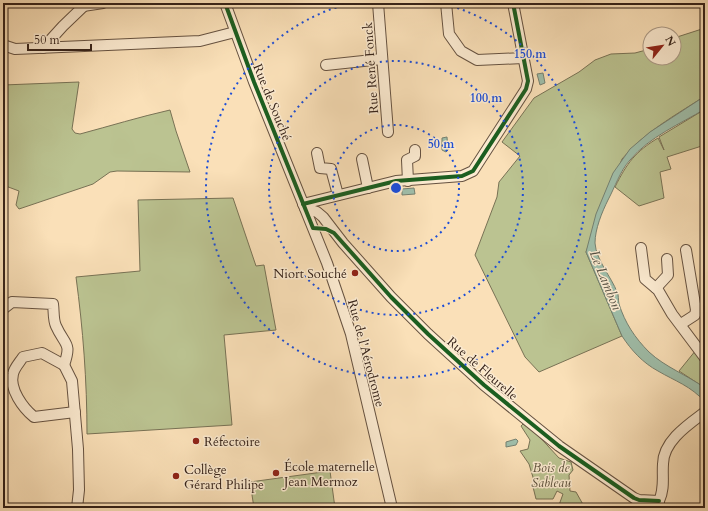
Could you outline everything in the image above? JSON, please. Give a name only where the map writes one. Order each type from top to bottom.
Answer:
[{"type":"street","points":[[42,48],[85,5],[103,3]]},
{"type":"street","name":"Rue de Souché","points":[[225,3],[304,206]]},
{"type":"street","name":"Rue René Fonck","points":[[378,3],[388,132]]},
{"type":"street","points":[[446,3],[449,34],[461,51],[477,60],[523,58]]},
{"type":"street","points":[[304,206],[368,188],[408,181],[462,176],[473,171],[526,89],[528,81],[513,3]]},
{"type":"street","points":[[3,45],[15,49],[200,41],[235,32]]},
{"type":"street","points":[[326,65],[382,59]]},
{"type":"street","points":[[408,181],[407,160],[415,156],[415,150]]},
{"type":"street","points":[[317,153],[320,168],[331,169],[338,196]]},
{"type":"street","points":[[362,159],[368,188]]},
{"type":"street","name":"Rue de l'Aérodrome","points":[[304,206],[351,334],[392,508]]},
{"type":"street","name":"Rue de Fleurelle","points":[[304,206],[317,212],[323,217],[334,233],[391,297],[428,334],[484,385],[559,446],[634,498],[660,504]]},
{"type":"street","points":[[313,228],[326,228],[334,233]]},
{"type":"street","points":[[641,248],[645,279],[656,288],[672,314],[681,324],[705,358]]},
{"type":"street","points":[[681,324],[695,315],[696,310],[686,250]]},
{"type":"street","points":[[656,288],[668,275],[667,259]]},
{"type":"street","points":[[3,309],[12,302],[53,304],[56,325],[68,345],[69,351],[64,365]]},
{"type":"street","points":[[75,412],[34,417],[26,411],[14,390],[13,374],[22,358],[42,353],[64,365],[72,381],[75,412],[79,490],[77,508]]},
{"type":"street","points":[[660,504],[664,487],[662,465],[666,452],[681,431],[705,412]]},
{"type":"green space","points":[[705,28],[705,96],[650,132],[622,159],[586,252],[622,336],[539,372],[525,357],[475,255],[497,197],[499,182],[520,156],[502,142],[534,98],[579,72],[595,60],[611,54],[635,53],[642,51],[642,66],[682,66],[682,35]]},
{"type":"green space","points":[[79,82],[72,129],[75,133],[80,134],[170,110],[190,172],[110,172],[93,184],[19,209],[16,205],[19,191],[3,185],[3,85]]},
{"type":"green space","points":[[702,111],[705,145],[667,157],[671,169],[660,172],[664,198],[639,206],[615,187],[637,153],[658,138],[664,150],[659,137]]},
{"type":"green space","points":[[233,198],[256,266],[264,265],[276,330],[224,335],[232,425],[87,434],[84,355],[76,277],[140,271],[138,200]]},
{"type":"green space","points":[[696,350],[705,363],[705,388],[679,371]]},
{"type":"green space","name":"Bois de Sableau","points":[[523,424],[536,433],[559,458],[571,462],[573,470],[569,475],[570,491],[576,492],[585,508],[543,508],[559,505],[563,494],[557,491],[553,499],[536,499],[533,487],[535,484],[529,464],[520,451],[528,449],[530,440],[521,426]]},
{"type":"green space","points":[[330,471],[335,508],[254,508],[250,482]]},
{"type":"water","points":[[543,73],[545,83],[540,85],[537,74]]},
{"type":"water","name":"Le Lambon","points":[[705,96],[705,109],[646,144],[626,164],[601,215],[596,232],[595,243],[598,256],[618,293],[619,304],[624,318],[635,336],[655,357],[705,388],[705,402],[700,396],[688,388],[647,364],[629,346],[622,336],[586,252],[596,214],[613,173],[630,149],[650,132]]},
{"type":"water","points":[[447,137],[448,150],[446,152],[442,150],[442,138]]},
{"type":"water","points":[[414,188],[415,194],[402,195],[402,189]]},
{"type":"water","points":[[516,439],[518,441],[516,445],[506,447],[506,442]]},
{"type":"cycle path","points":[[225,3],[254,82],[313,228],[326,229],[334,233],[391,297],[428,334],[484,385],[559,446],[634,498],[639,500],[659,501]]},
{"type":"cycle path","points":[[303,204],[396,181],[462,176],[473,171],[526,89],[528,81],[513,3]]},
{"type":"place","name":"Niort Souché","points":[[355,273]]},
{"type":"place","name":"Réfectoire","points":[[196,441]]},
{"type":"place","name":"École maternelle Jean Mermoz","points":[[276,473]]},
{"type":"place","name":"Collège Gérard Philipe","points":[[176,476]]}]
